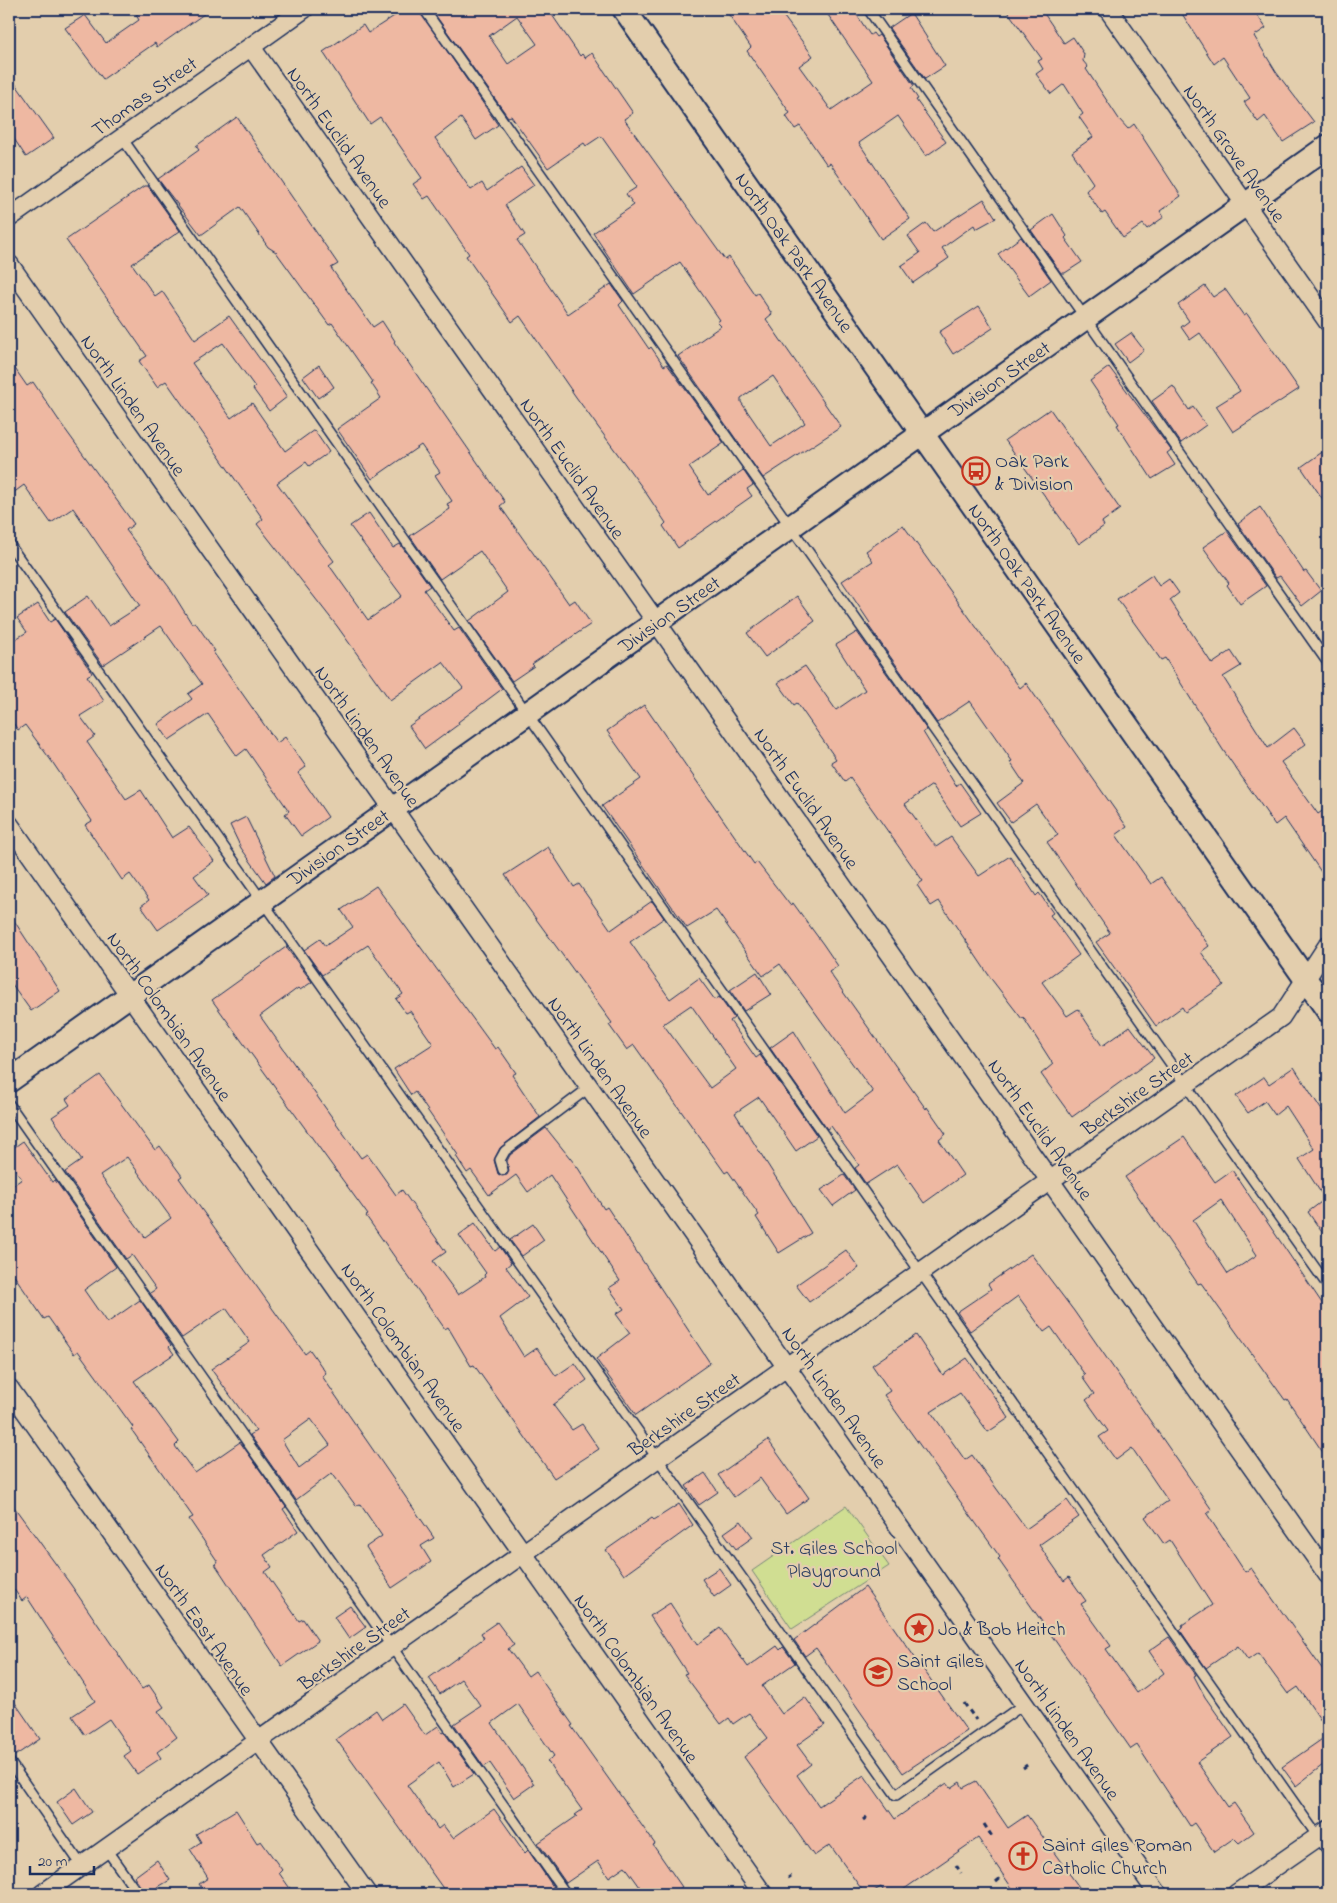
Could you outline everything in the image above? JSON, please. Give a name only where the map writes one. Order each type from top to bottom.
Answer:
[{"type":"street","name":"Thomas Street","points":[[9,218],[304,9]]},
{"type":"street","name":"North Oak Park Avenue","points":[[624,9],[1328,1011]]},
{"type":"street","name":"North Grove Avenue","points":[[1108,9],[1328,322]]},
{"type":"street","name":"North Euclid Avenue","points":[[251,47],[1328,1575]]},
{"type":"street","name":"Division Street","points":[[9,1081],[1328,146]]},
{"type":"street","name":"North Linden Avenue","points":[[9,264],[1158,1894]]},
{"type":"street","name":"North Colombian Avenue","points":[[9,824],[763,1894]]},
{"type":"street","name":"Berkshire Street","points":[[42,1894],[1281,1017],[1328,945]]},
{"type":"street","name":"North East Avenue","points":[[9,1388],[367,1894]]},
{"type":"street","points":[[1236,1894],[1325,1839]]},
{"type":"lane","points":[[424,9],[1328,1286]]},
{"type":"lane","points":[[868,9],[1328,663]]},
{"type":"lane","points":[[122,138],[921,1272],[1325,1839]]},
{"type":"lane","points":[[9,544],[896,1795],[1024,1704]]},
{"type":"lane","points":[[503,1170],[500,1160],[505,1151],[590,1087]]},
{"type":"lane","points":[[9,1104],[566,1894]]},
{"type":"lane","points":[[9,1761],[82,1866]]},
{"type":"lane","points":[[106,1849],[138,1894]]},
{"type":"path","points":[[964,1703],[976,1720]]},
{"type":"path","points":[[1023,1768],[1030,1763]]},
{"type":"path","points":[[863,1820],[868,1816]]},
{"type":"path","points":[[984,1824],[993,1838]]},
{"type":"path","points":[[956,1864],[961,1873]]},
{"type":"path","points":[[996,1882],[1003,1876]]},
{"type":"green space","name":"St. Giles School Playground","points":[[846,1506],[889,1566],[792,1629],[752,1571]]},
{"type":"building","points":[[146,9],[211,9],[157,47],[155,43],[103,79],[65,28],[85,15],[106,43],[139,20],[136,15]]},
{"type":"building","points":[[405,9],[418,9],[498,125],[476,140],[461,118],[435,138],[471,190],[482,183],[487,191],[521,167],[534,185],[505,205],[525,235],[517,240],[568,314],[611,284],[623,301],[619,305],[649,349],[651,347],[664,366],[667,364],[724,443],[689,467],[708,495],[743,470],[753,485],[747,489],[752,496],[678,548],[663,526],[666,523],[644,490],[520,316],[512,322],[466,256],[469,254],[429,196],[424,199],[413,184],[422,178],[380,117],[370,124],[323,52],[363,25],[368,33]]},
{"type":"building","points":[[431,9],[548,9],[580,56],[582,54],[585,58],[592,53],[633,113],[624,119],[725,260],[729,257],[755,295],[758,293],[772,314],[766,319],[841,427],[763,478],[678,356],[721,326],[717,322],[720,320],[680,262],[634,294],[593,233],[634,205],[626,194],[637,187],[601,136],[586,146],[584,143],[548,168],[511,116],[508,117]],"holes":[[[517,16],[537,44],[508,64],[489,36]],[[773,376],[805,423],[771,446],[741,402],[741,398]]]},
{"type":"building","points":[[725,9],[778,9],[813,56],[799,66],[831,110],[873,81],[824,9],[853,9],[870,35],[873,33],[876,37],[879,35],[914,86],[911,88],[918,99],[916,100],[946,142],[926,156],[898,116],[859,143],[910,219],[881,239],[830,163],[827,165],[800,126],[795,129],[786,116],[790,113],[747,51],[751,47]]},
{"type":"building","points":[[1006,9],[1041,9],[1064,43],[1073,37],[1084,54],[1083,61],[1088,67],[1086,69],[1119,119],[1128,129],[1134,124],[1181,196],[1160,211],[1164,217],[1147,229],[1143,224],[1123,238],[1105,212],[1102,214],[1086,191],[1093,183],[1072,152],[1093,137],[1079,117],[1083,114],[1064,84],[1051,94],[1036,74],[1043,69],[1038,61],[1042,59]]},
{"type":"building","points":[[1179,9],[1253,9],[1266,28],[1254,36],[1276,72],[1314,122],[1283,142],[1265,116],[1258,122],[1244,102],[1250,98],[1223,57],[1214,64]]},
{"type":"building","points":[[911,13],[945,66],[925,79],[889,28]]},
{"type":"building","points":[[9,75],[54,138],[26,157],[9,131]]},
{"type":"building","points":[[237,117],[338,264],[331,268],[373,327],[382,321],[394,342],[505,502],[500,506],[569,604],[575,600],[591,624],[532,664],[534,666],[512,681],[469,621],[508,592],[480,551],[440,579],[410,536],[450,509],[447,504],[452,501],[435,475],[440,472],[421,445],[372,479],[337,429],[381,398],[371,383],[373,382],[332,323],[329,325],[276,252],[268,247],[240,207],[201,235],[158,179],[199,150],[196,146]]},
{"type":"building","points":[[144,186],[148,186],[180,231],[132,264],[155,296],[162,291],[195,340],[229,316],[287,397],[269,411],[253,389],[255,387],[223,343],[192,363],[231,418],[252,403],[285,451],[314,430],[329,452],[309,466],[306,462],[277,483],[334,561],[329,565],[368,620],[402,596],[350,526],[369,513],[393,548],[400,544],[430,586],[424,590],[454,631],[459,628],[502,689],[425,749],[409,726],[463,688],[443,662],[390,700],[337,626],[257,524],[263,519],[166,381],[157,387],[139,361],[147,356],[66,240]]},
{"type":"building","points":[[984,199],[996,218],[976,229],[974,225],[942,248],[949,258],[913,283],[901,266],[920,253],[908,236],[926,223],[933,232]]},
{"type":"building","points":[[1053,214],[1067,236],[1065,238],[1082,262],[1065,273],[1061,273],[1031,230]]},
{"type":"building","points":[[1021,237],[1051,280],[1029,296],[998,254]]},
{"type":"building","points":[[1205,286],[1213,297],[1225,289],[1244,316],[1247,314],[1299,389],[1233,432],[1216,406],[1240,391],[1200,333],[1190,340],[1181,327],[1189,321],[1178,305]]},
{"type":"building","points":[[979,306],[993,328],[953,354],[939,332]]},
{"type":"building","points":[[1131,333],[1144,350],[1128,362],[1115,344]]},
{"type":"building","points":[[9,360],[27,386],[33,382],[134,524],[126,530],[169,587],[192,624],[195,622],[215,651],[213,652],[277,743],[285,737],[306,767],[298,773],[328,817],[301,836],[285,814],[289,811],[246,749],[237,756],[208,714],[169,740],[158,724],[192,699],[188,694],[202,684],[161,626],[103,665],[65,612],[88,596],[109,626],[140,606],[73,508],[51,523],[24,485],[9,496]]},
{"type":"building","points":[[319,365],[334,387],[318,398],[303,377]]},
{"type":"building","points":[[1109,367],[1171,450],[1167,453],[1175,465],[1152,479],[1117,425],[1119,424],[1090,381]]},
{"type":"building","points":[[1173,386],[1189,410],[1193,407],[1206,425],[1181,443],[1152,401]]},
{"type":"building","points":[[1050,409],[1120,509],[1102,522],[1104,526],[1079,544],[1005,440]]},
{"type":"building","points":[[1328,448],[1328,507],[1301,467]]},
{"type":"building","points":[[1260,507],[1304,572],[1306,571],[1321,591],[1302,606],[1280,576],[1276,578],[1238,524]]},
{"type":"building","points":[[903,525],[1020,688],[1026,683],[1127,827],[1116,835],[1151,884],[1161,877],[1209,946],[1201,952],[1224,985],[1185,1012],[1182,1007],[1156,1026],[1096,942],[1110,933],[1047,842],[1058,835],[1036,804],[1011,822],[997,803],[1024,783],[1010,762],[1012,761],[970,701],[937,723],[868,625],[870,623],[842,581],[873,561],[866,551]]},
{"type":"building","points":[[1227,531],[1266,586],[1240,604],[1227,585],[1229,583],[1203,547]]},
{"type":"building","points":[[1152,575],[1159,586],[1169,579],[1179,593],[1170,600],[1212,664],[1231,651],[1241,666],[1223,677],[1268,748],[1294,728],[1306,744],[1281,762],[1318,814],[1328,807],[1328,882],[1284,818],[1275,825],[1223,750],[1165,658],[1161,660],[1117,599]]},
{"type":"building","points":[[797,596],[815,621],[765,657],[747,633]]},
{"type":"building","points":[[38,604],[50,622],[55,619],[92,673],[87,676],[104,701],[80,716],[95,736],[87,742],[126,799],[141,790],[172,838],[189,827],[214,861],[194,876],[208,895],[158,930],[141,906],[149,900],[130,874],[122,880],[85,825],[92,821],[53,763],[25,725],[18,730],[9,717],[9,643],[27,632],[17,618]]},
{"type":"building","points":[[857,632],[927,730],[923,732],[956,786],[960,783],[981,813],[960,826],[932,785],[905,804],[936,847],[951,837],[979,876],[1010,856],[1036,896],[1039,893],[1053,913],[1050,915],[1079,955],[1042,982],[1067,1016],[1078,1009],[1102,1046],[1130,1026],[1154,1058],[1072,1117],[1041,1074],[1053,1064],[1023,1017],[1022,1019],[992,980],[939,901],[931,906],[917,885],[923,881],[850,778],[845,782],[831,762],[836,759],[797,703],[794,705],[778,683],[805,666],[836,710],[865,690],[836,645]]},
{"type":"building","points":[[644,705],[754,864],[757,862],[790,905],[793,903],[823,944],[838,966],[829,972],[926,1109],[927,1107],[946,1134],[939,1140],[963,1175],[924,1203],[897,1164],[866,1184],[855,1168],[859,1165],[831,1126],[827,1129],[770,1048],[794,1031],[845,1113],[873,1092],[780,964],[763,976],[716,910],[687,928],[602,806],[641,779],[607,731]]},
{"type":"building","points":[[246,817],[275,876],[266,883],[241,848],[230,825]]},
{"type":"building","points":[[548,847],[574,887],[579,884],[611,930],[652,901],[664,918],[630,942],[670,999],[699,978],[715,1000],[719,997],[734,1018],[730,1021],[756,1058],[760,1055],[817,1136],[796,1151],[759,1097],[735,1113],[811,1233],[779,1253],[756,1217],[759,1215],[728,1171],[725,1173],[634,1045],[627,1050],[609,1025],[612,1023],[505,875]],"holes":[[[691,1005],[736,1069],[710,1088],[663,1024]]]},
{"type":"building","points":[[376,886],[495,1049],[498,1047],[516,1073],[512,1075],[540,1117],[500,1148],[494,1160],[498,1174],[502,1176],[507,1175],[509,1171],[507,1161],[510,1155],[546,1128],[578,1168],[604,1209],[607,1207],[710,1363],[636,1415],[596,1359],[630,1333],[616,1314],[624,1309],[609,1288],[620,1281],[550,1175],[528,1192],[516,1175],[489,1195],[471,1170],[467,1173],[456,1156],[458,1155],[415,1092],[411,1095],[394,1069],[433,1044],[410,1011],[406,1013],[396,999],[403,994],[368,945],[322,975],[304,950],[320,939],[325,946],[353,927],[341,910]]},
{"type":"building","points":[[9,913],[60,991],[31,1011],[9,980]]},
{"type":"building","points":[[286,947],[312,982],[300,990],[298,988],[260,1016],[361,1158],[367,1154],[396,1195],[402,1190],[446,1252],[433,1261],[458,1295],[485,1277],[486,1273],[459,1235],[475,1223],[495,1251],[500,1247],[511,1263],[506,1267],[528,1297],[500,1318],[524,1357],[537,1348],[556,1376],[575,1363],[587,1380],[553,1405],[572,1430],[582,1424],[599,1449],[554,1478],[474,1365],[471,1366],[448,1327],[445,1329],[366,1216],[368,1215],[212,1000]]},
{"type":"building","points":[[757,972],[771,994],[744,1011],[730,990]]},
{"type":"building","points":[[1294,1067],[1328,1120],[1328,1241],[1308,1212],[1325,1199],[1299,1159],[1314,1149],[1286,1106],[1275,1115],[1265,1101],[1248,1113],[1236,1096],[1264,1077],[1269,1084]]},
{"type":"building","points":[[100,1075],[155,1150],[160,1146],[182,1176],[179,1178],[305,1354],[310,1350],[326,1373],[322,1376],[434,1538],[421,1546],[431,1562],[392,1588],[366,1547],[382,1536],[360,1504],[356,1506],[332,1473],[296,1500],[250,1435],[256,1431],[211,1369],[250,1342],[226,1308],[182,1338],[150,1293],[156,1289],[132,1255],[126,1259],[65,1172],[82,1160],[52,1117],[70,1105],[66,1099]],"holes":[[[127,1157],[171,1218],[145,1237],[100,1175]],[[311,1419],[330,1445],[299,1468],[282,1440]]]},
{"type":"building","points":[[1184,1137],[1215,1182],[1232,1170],[1328,1312],[1328,1460],[1287,1399],[1285,1400],[1201,1283],[1198,1284],[1125,1177]],"holes":[[[1221,1200],[1257,1255],[1228,1274],[1193,1220]]]},
{"type":"building","points":[[23,1141],[52,1182],[55,1180],[116,1267],[84,1290],[107,1323],[140,1300],[171,1345],[169,1347],[174,1354],[134,1381],[179,1442],[175,1446],[195,1473],[240,1442],[286,1507],[283,1509],[298,1531],[264,1555],[272,1567],[265,1572],[299,1621],[303,1619],[318,1641],[282,1666],[215,1564],[218,1562],[189,1519],[193,1517],[131,1429],[133,1427],[78,1351],[74,1354],[48,1317],[44,1319],[9,1268],[9,1188],[22,1179],[9,1161],[9,1151]]},
{"type":"building","points":[[844,1175],[855,1190],[833,1206],[821,1190]]},
{"type":"building","points":[[533,1224],[544,1240],[522,1256],[510,1240]]},
{"type":"building","points":[[846,1250],[859,1268],[809,1302],[796,1285]]},
{"type":"building","points":[[1031,1254],[1074,1311],[1212,1510],[1207,1514],[1245,1572],[1251,1568],[1328,1677],[1328,1731],[1298,1687],[1288,1694],[1258,1653],[1248,1660],[1238,1646],[1206,1668],[1180,1630],[1183,1627],[1182,1625],[1212,1605],[1170,1540],[1164,1544],[1145,1517],[1168,1501],[1132,1448],[1116,1460],[1099,1437],[1108,1431],[1086,1400],[1094,1394],[1082,1377],[1085,1375],[1051,1327],[1044,1332],[1018,1296],[970,1331],[957,1312],[991,1289],[988,1284]]},
{"type":"building","points":[[916,1335],[943,1375],[967,1358],[1009,1418],[988,1432],[960,1393],[931,1412],[965,1460],[972,1455],[1026,1529],[1067,1500],[1079,1517],[1039,1545],[1064,1581],[1069,1577],[1086,1601],[1081,1604],[1111,1646],[1106,1649],[1137,1693],[1164,1673],[1149,1651],[1169,1637],[1196,1675],[1194,1676],[1205,1697],[1233,1737],[1197,1762],[1228,1807],[1234,1803],[1254,1832],[1239,1843],[1234,1838],[1214,1852],[1194,1823],[1190,1826],[1137,1745],[1131,1749],[998,1559],[1000,1557],[884,1395],[890,1391],[872,1365]]},
{"type":"building","points":[[768,1440],[809,1498],[786,1514],[760,1478],[734,1497],[718,1475]]},
{"type":"building","points":[[705,1473],[718,1492],[699,1505],[686,1486]]},
{"type":"building","points":[[9,1500],[71,1585],[142,1689],[149,1685],[164,1707],[158,1711],[177,1737],[157,1752],[161,1758],[137,1774],[124,1756],[131,1751],[109,1719],[85,1735],[72,1716],[95,1701],[27,1597],[22,1601],[9,1582]]},
{"type":"building","points":[[679,1504],[693,1525],[624,1575],[606,1550],[652,1518],[654,1520]]},
{"type":"building","points":[[741,1521],[753,1537],[736,1549],[724,1533]]},
{"type":"building","points":[[719,1568],[731,1585],[714,1597],[702,1579]]},
{"type":"building","name":"Saint Giles School","points":[[865,1587],[967,1731],[903,1773],[816,1648],[805,1656],[794,1640]]},
{"type":"building","points":[[670,1603],[697,1645],[720,1628],[748,1667],[777,1646],[780,1650],[783,1647],[795,1663],[762,1686],[782,1714],[805,1697],[825,1725],[797,1745],[811,1764],[797,1775],[819,1806],[864,1775],[895,1819],[947,1783],[951,1788],[960,1782],[963,1788],[976,1781],[1008,1828],[1027,1815],[1084,1894],[1016,1894],[978,1838],[897,1894],[893,1890],[885,1893],[881,1887],[869,1894],[865,1894],[830,1845],[814,1856],[744,1757],[768,1738],[749,1713],[733,1724],[729,1718],[721,1724],[684,1674],[687,1673],[650,1616]]},
{"type":"building","points":[[350,1606],[366,1627],[349,1639],[334,1617]]},
{"type":"building","points":[[497,1622],[514,1645],[508,1649],[528,1676],[535,1671],[573,1725],[571,1726],[655,1844],[653,1845],[682,1887],[671,1894],[645,1894],[625,1866],[609,1877],[598,1861],[566,1883],[538,1843],[577,1816],[575,1815],[582,1810],[547,1761],[554,1756],[518,1704],[492,1723],[534,1784],[514,1798],[490,1763],[484,1767],[454,1724],[481,1706],[461,1679],[440,1694],[429,1678],[484,1638],[481,1633]]},
{"type":"building","points":[[9,1694],[40,1739],[13,1757],[9,1755]]},
{"type":"building","points":[[403,1704],[425,1735],[438,1726],[474,1774],[454,1787],[439,1762],[407,1785],[438,1829],[443,1825],[453,1838],[494,1809],[525,1853],[528,1850],[556,1891],[551,1894],[447,1894],[336,1739],[376,1710],[382,1719]]},
{"type":"building","points":[[1328,1735],[1328,1761],[1296,1786],[1282,1767]]},
{"type":"building","points":[[76,1788],[92,1812],[73,1825],[57,1802]]},
{"type":"building","points":[[236,1810],[257,1843],[261,1841],[282,1870],[279,1873],[294,1894],[206,1894],[199,1884],[208,1878],[190,1849],[201,1842],[196,1834]]},
{"type":"building","points":[[157,1860],[170,1880],[146,1894],[134,1877]]},
{"type":"place","name":"Oak Park & Division","points":[[976,471]]},
{"type":"place","name":"Jo & Bob Heitch","points":[[919,1628]]},
{"type":"place","name":"Saint Giles School","points":[[878,1672]]},
{"type":"place","name":"Saint Giles Roman Catholic Church","points":[[1023,1856]]}]
